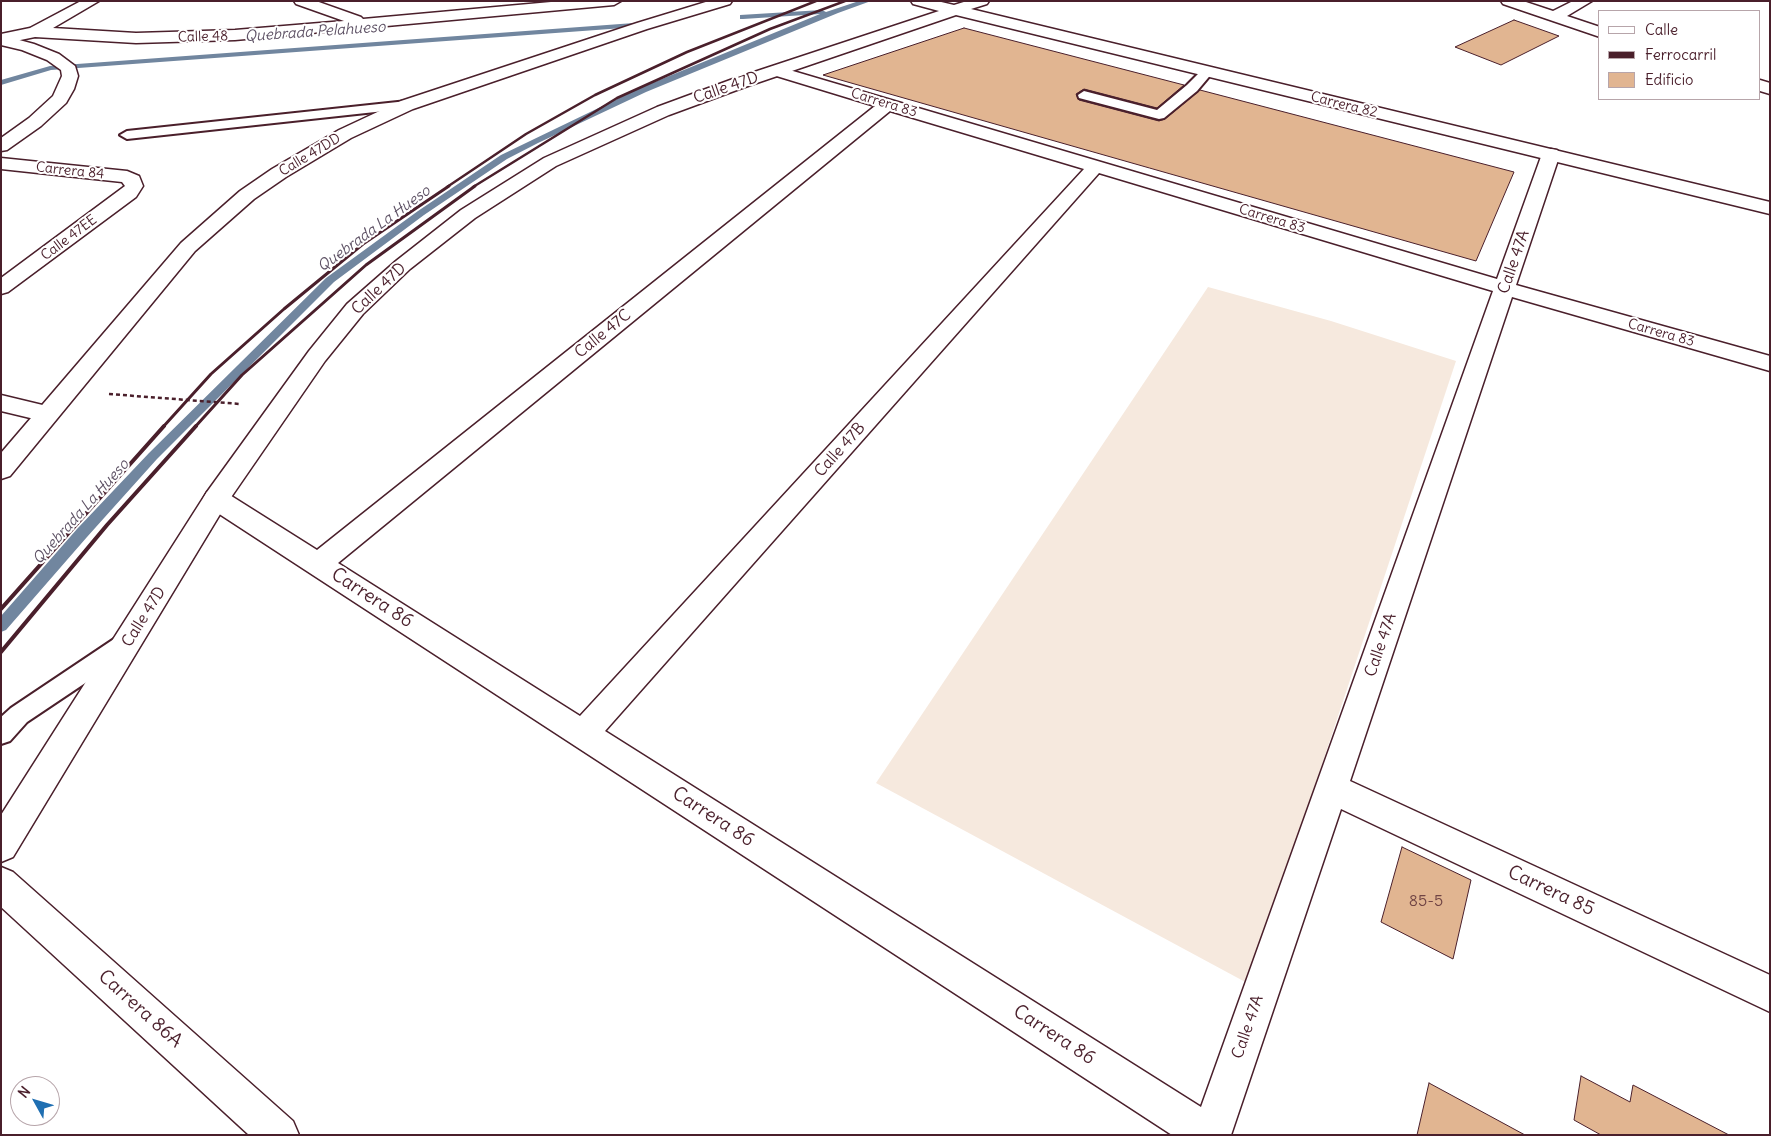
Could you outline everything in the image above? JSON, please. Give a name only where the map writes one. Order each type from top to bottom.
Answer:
[{"type":"street","points":[[35,32],[92,1]]},
{"type":"street","points":[[301,1],[367,23]]},
{"type":"street","name":"Calle 48","points":[[1,40],[35,32],[136,38],[243,35],[614,1]]},
{"type":"street","name":"Calle 47DD","points":[[1,470],[188,247],[247,195],[313,152],[345,134],[407,105],[642,26],[725,1]]},
{"type":"street","name":"Carrera 82","points":[[918,1],[1770,208]]},
{"type":"street","name":"Calle 47D","points":[[1,846],[216,499],[317,356],[355,309],[403,265],[468,214],[505,188],[550,162],[602,138],[663,111],[982,1]]},
{"type":"street","points":[[1508,1],[1598,31]]},
{"type":"street","points":[[1554,17],[1585,1]]},
{"type":"street","points":[[1,40],[28,47],[66,65],[70,80],[60,99],[35,122],[1,146]]},
{"type":"street","name":"Carrera 83","points":[[776,71],[1504,288],[1770,364]]},
{"type":"street","name":"Calle 47C","points":[[318,564],[888,104]]},
{"type":"street","name":"Calle 47A","points":[[1210,1135],[1551,154]]},
{"type":"street","name":"Carrera 84","points":[[1,163],[127,177],[132,180],[134,186]]},
{"type":"street","name":"Calle 47B","points":[[583,734],[1096,166]]},
{"type":"street","name":"Calle 47EE","points":[[1,288],[125,196],[134,186]]},
{"type":"street","points":[[1,403],[47,414]]},
{"type":"street","name":"Carrera 86","points":[[216,499],[1210,1135]]},
{"type":"street","name":"Carrera 85","points":[[1331,788],[1770,994]]},
{"type":"street","name":"Carrera 86A","points":[[1,884],[279,1135]]},
{"type":"lane","points":[[1084,95],[1159,115],[1192,88],[1207,72]]},
{"type":"lane","points":[[127,135],[407,105]]},
{"type":"lane","points":[[1,733],[19,715],[128,641]]},
{"type":"path","points":[[127,395],[243,405]]},
{"type":"shaded area","points":[[1208,287],[1331,321],[1456,361],[1249,984],[876,783]]},
{"type":"building","points":[[1514,20],[1559,36],[1501,65],[1455,47]]},
{"type":"building","points":[[964,28],[1184,85],[1157,108],[1084,89],[1076,94],[1079,100],[1159,121],[1165,119],[1200,90],[1514,172],[1476,261],[823,75]]},
{"type":"building","points":[[1402,847],[1471,880],[1453,959],[1381,922]]},
{"type":"building","points":[[1581,1076],[1630,1102],[1633,1085],[1729,1135],[1601,1135],[1574,1120]]},
{"type":"building","points":[[1429,1083],[1525,1135],[1417,1135]]},
{"type":"waterway","name":"Quebrada La Hueso","points":[[1,626],[82,533],[153,456],[330,280],[421,213],[504,157],[535,141],[643,90],[835,11],[868,1]]},
{"type":"waterway","name":"Quebrada Pelahueso","points":[[743,17],[822,12]]},
{"type":"waterway","name":"Quebrada Pelahueso","points":[[1,83],[50,68],[634,25]]},
{"type":"railway","points":[[447,187],[526,134],[595,95],[687,52],[816,1]]},
{"type":"railway","points":[[473,187],[617,98],[770,29],[845,1]]},
{"type":"railway","points":[[163,427],[211,374],[284,309],[363,244],[449,186]]},
{"type":"railway","points":[[195,427],[242,375],[366,265],[475,186]]},
{"type":"railway","points":[[1,609],[164,426]]},
{"type":"railway","points":[[1,652],[107,525],[196,426]]}]
